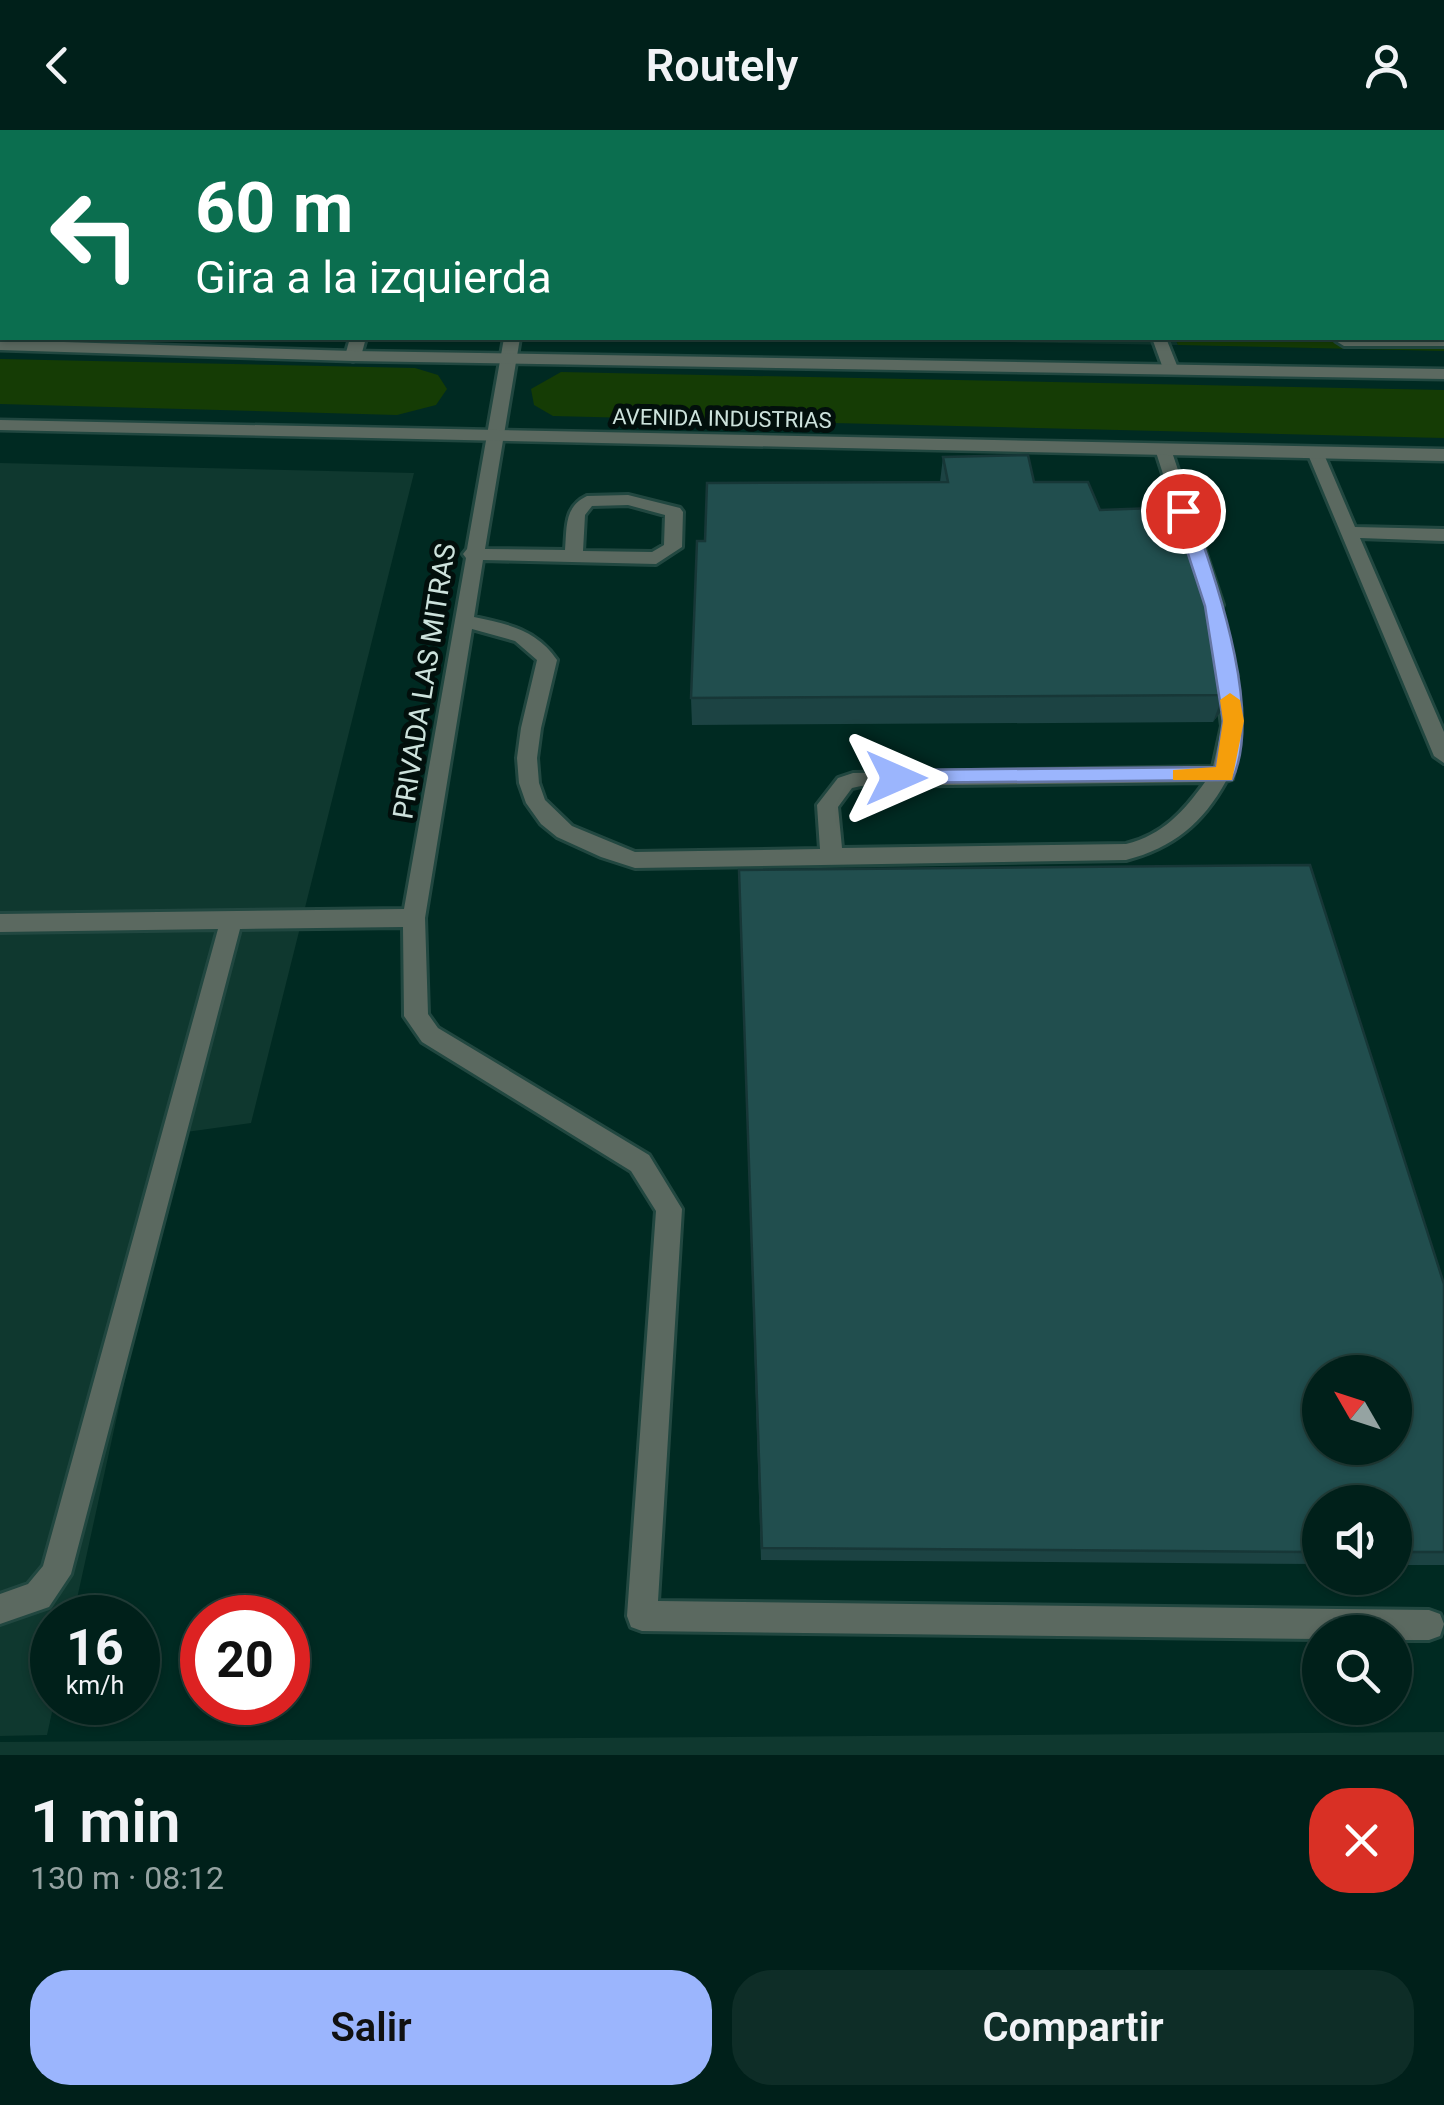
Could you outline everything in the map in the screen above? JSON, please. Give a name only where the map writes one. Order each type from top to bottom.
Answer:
[{"type":"street","points":[[0,345],[511,348],[1444,374]]},
{"type":"street","name":"AVENIDA INDUSTRIAS","points":[[0,425],[1444,455]]},
{"type":"lane","points":[[1160,340],[1170,368]]},
{"type":"lane","points":[[1344,342],[1444,341]]},
{"type":"lane","name":"PRIVADA LAS MITRAS","points":[[511,348],[492,436],[414,918],[416,1016],[430,1035],[640,1163],[669,1210],[642,1616],[1429,1624]]},
{"type":"lane","points":[[462,620],[519,634],[540,646],[547,660],[530,730],[526,787],[537,809],[578,843],[635,860],[1126,852],[1150,847],[1186,825],[1225,774],[1234,721],[1219,635],[1162,449]]},
{"type":"lane","points":[[1315,452],[1444,756]]},
{"type":"lane","points":[[472,554],[574,556],[668,554],[674,512],[628,500],[586,501],[576,514],[574,556]]},
{"type":"lane","points":[[1347,532],[1442,540]]},
{"type":"lane","points":[[832,858],[825,818],[827,805],[844,783],[860,778],[1225,774]]},
{"type":"lane","points":[[0,923],[414,918]]},
{"type":"lane","points":[[0,1609],[38,1596],[56,1574],[232,920]]},
{"type":"shaded area","points":[[894,340],[1176,340],[1178,345]]},
{"type":"shaded area","points":[[0,463],[414,473],[251,1123],[179,1133],[78,1595],[30,1595],[30,1725],[49,1725],[47,1735],[0,1736]]},
{"type":"shaded area","points":[[1444,1732],[1444,1755],[0,1755],[0,1742]]},
{"type":"green space","points":[[1176,340],[1444,340],[1444,351],[1178,345]]},
{"type":"green space","points":[[0,359],[415,368],[438,375],[447,389],[436,405],[397,415],[0,404]]},
{"type":"green space","points":[[561,372],[1444,390],[1444,438],[553,416],[534,405],[531,389]]},
{"type":"building","points":[[1028,455],[1034,482],[1088,482],[1100,510],[1181,507],[1239,676],[1223,695],[691,698],[697,541],[705,541],[707,483],[948,482],[943,457]]},
{"type":"building","points":[[1310,865],[1444,1284],[1444,1552],[1412,1552],[1412,1485],[1302,1485],[1302,1552],[762,1548],[739,870]]},
{"type":"slow traffic","points":[[1181,775],[1225,774],[1234,721],[1230,700]]},
{"type":"route","points":[[896,778],[1225,774],[1234,721],[1215,606],[1183,511]]}]
